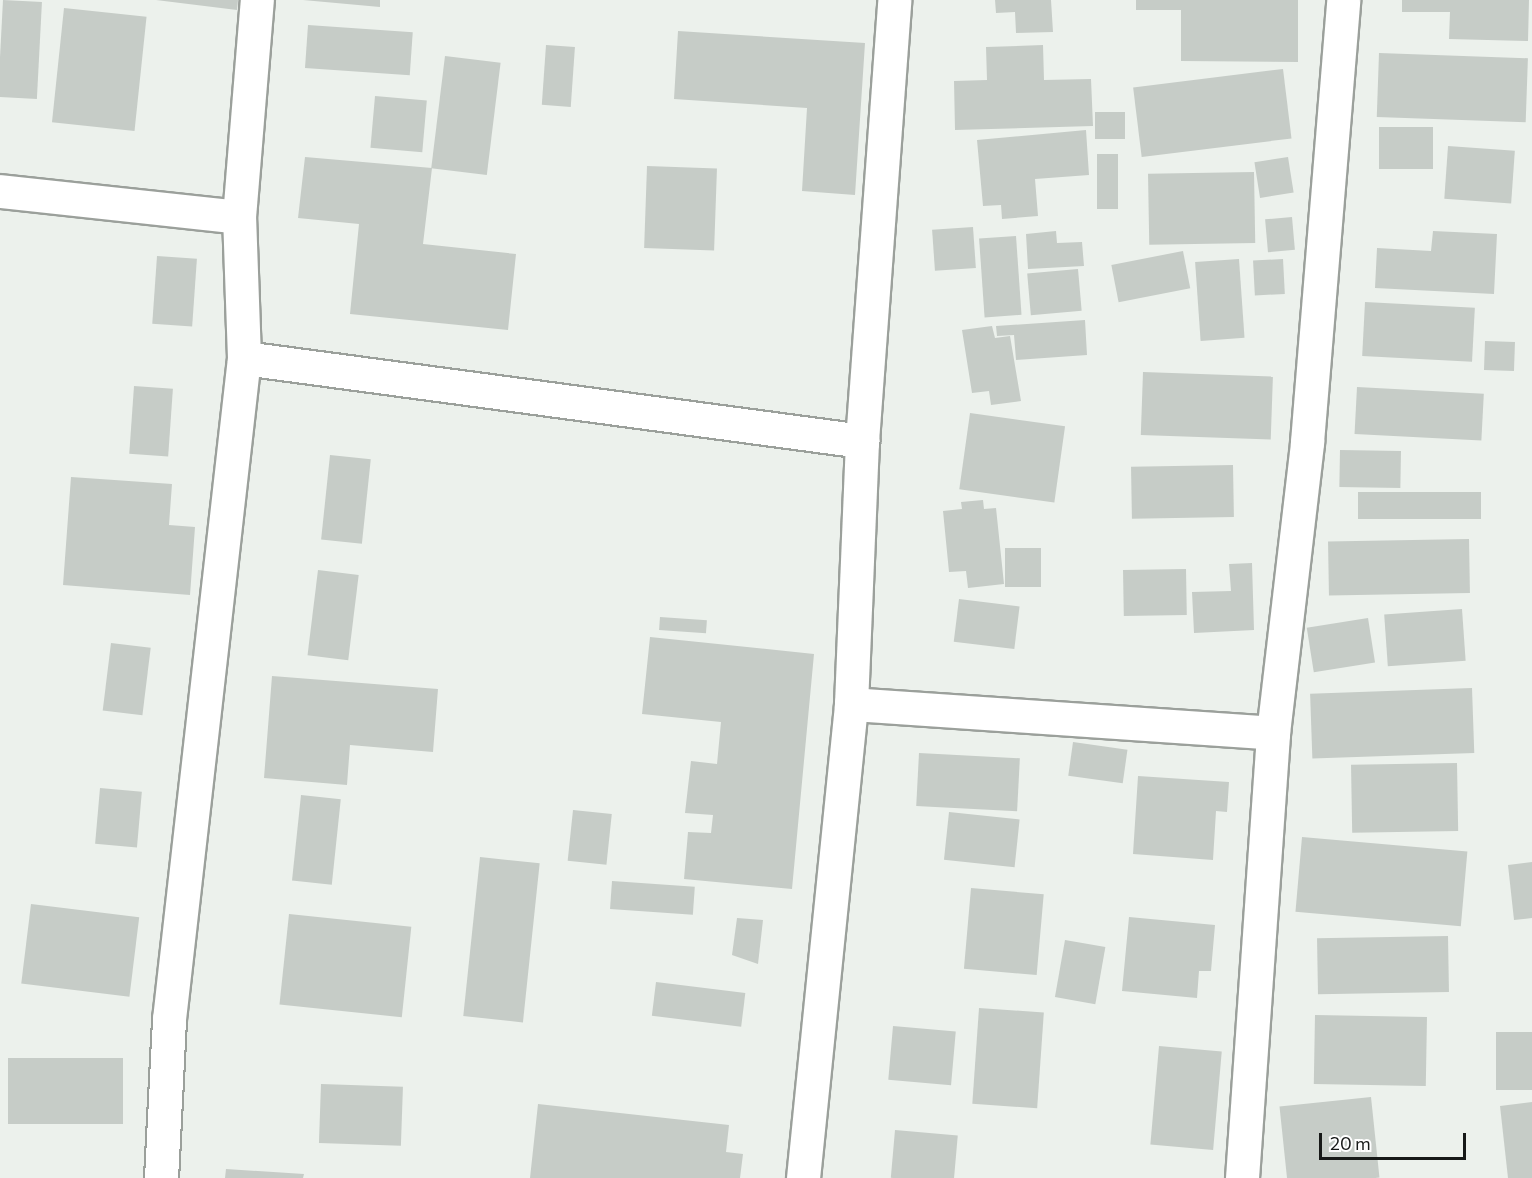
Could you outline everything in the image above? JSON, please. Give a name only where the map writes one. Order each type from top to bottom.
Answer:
[{"type":"street","points":[[160,1178],[170,1007],[244,358],[239,217],[257,0]]},
{"type":"street","points":[[803,1178],[851,704],[862,441],[894,0]]},
{"type":"street","points":[[1242,1178],[1274,733],[1307,442],[1343,0]]},
{"type":"street","points":[[0,190],[239,217]]},
{"type":"street","points":[[244,358],[862,441]]},
{"type":"street","points":[[851,704],[1274,733]]},
{"type":"building","points":[[3,0],[42,2],[37,99],[0,97]]},
{"type":"building","points":[[156,0],[238,0],[237,10]]},
{"type":"building","points":[[303,0],[380,0],[380,7]]},
{"type":"building","points":[[995,0],[1051,0],[1053,32],[1016,33],[1015,12],[996,13]]},
{"type":"building","points":[[1136,0],[1298,0],[1298,62],[1181,61],[1181,10],[1136,10]]},
{"type":"building","points":[[1402,0],[1529,0],[1528,41],[1449,39],[1450,12],[1402,12]]},
{"type":"building","points":[[64,8],[147,17],[135,131],[52,122]]},
{"type":"building","points":[[308,25],[413,32],[410,75],[305,68]]},
{"type":"building","points":[[678,31],[865,43],[855,195],[802,191],[807,108],[674,99]]},
{"type":"building","points":[[546,45],[575,47],[571,107],[542,105]]},
{"type":"building","points":[[1043,45],[1044,80],[1091,79],[1093,126],[955,130],[954,81],[987,80],[986,47]]},
{"type":"building","points":[[1379,53],[1528,58],[1526,122],[1377,117]]},
{"type":"building","points":[[445,56],[501,63],[487,175],[431,168]]},
{"type":"building","points":[[1283,69],[1292,138],[1142,157],[1133,87]]},
{"type":"building","points":[[375,96],[427,101],[422,152],[370,148]]},
{"type":"building","points":[[1095,112],[1125,112],[1125,139],[1095,139]]},
{"type":"building","points":[[1379,127],[1433,127],[1433,169],[1379,169]]},
{"type":"building","points":[[1086,130],[1089,175],[1035,179],[1038,216],[1002,219],[1001,205],[983,206],[977,140]]},
{"type":"building","points":[[1448,146],[1515,151],[1511,204],[1444,199]]},
{"type":"building","points":[[1097,154],[1118,154],[1118,209],[1097,209]]},
{"type":"building","points":[[305,157],[432,168],[423,244],[516,254],[508,330],[350,314],[359,224],[298,218]]},
{"type":"building","points":[[1288,157],[1294,193],[1260,198],[1254,162]]},
{"type":"building","points":[[647,166],[717,168],[714,250],[644,248]]},
{"type":"building","points":[[1254,172],[1255,243],[1149,245],[1148,174]]},
{"type":"building","points":[[1292,217],[1295,250],[1268,252],[1265,219]]},
{"type":"building","points":[[973,227],[976,268],[935,271],[932,230]]},
{"type":"building","points":[[1056,231],[1057,243],[1082,242],[1084,266],[1028,269],[1026,234]]},
{"type":"building","points":[[1433,231],[1497,234],[1494,294],[1375,288],[1377,248],[1431,251]]},
{"type":"building","points":[[1016,236],[1022,315],[985,317],[979,239]]},
{"type":"building","points":[[1183,251],[1190,288],[1119,302],[1111,265]]},
{"type":"building","points":[[157,256],[197,259],[192,327],[152,324]]},
{"type":"building","points":[[1239,259],[1245,338],[1201,341],[1195,262]]},
{"type":"building","points":[[1283,259],[1285,294],[1255,296],[1253,261]]},
{"type":"building","points":[[1078,269],[1082,311],[1031,315],[1027,273]]},
{"type":"building","points":[[1365,302],[1475,308],[1472,362],[1362,356]]},
{"type":"building","points":[[1085,320],[1087,355],[1016,360],[1014,335],[997,336],[996,326]]},
{"type":"building","points":[[992,326],[995,338],[1010,336],[1021,401],[991,405],[989,391],[972,393],[962,330]]},
{"type":"building","points":[[1485,341],[1515,342],[1514,371],[1484,370]]},
{"type":"building","points":[[1143,372],[1273,377],[1271,439],[1141,435]]},
{"type":"building","points":[[134,386],[173,389],[168,457],[129,454]]},
{"type":"building","points":[[1357,387],[1484,394],[1481,441],[1355,434]]},
{"type":"building","points":[[970,413],[1065,426],[1054,503],[959,489]]},
{"type":"building","points":[[1340,450],[1401,451],[1400,488],[1339,487]]},
{"type":"building","points":[[330,455],[371,459],[362,544],[321,540]]},
{"type":"building","points":[[1233,465],[1234,517],[1132,519],[1131,467]]},
{"type":"building","points":[[71,477],[172,484],[169,525],[195,527],[190,595],[63,585]]},
{"type":"building","points":[[1358,492],[1481,492],[1481,519],[1358,519]]},
{"type":"building","points":[[983,500],[984,509],[996,508],[1004,584],[968,588],[966,571],[949,572],[943,511],[962,509],[961,502]]},
{"type":"building","points":[[1469,539],[1470,593],[1329,595],[1328,541]]},
{"type":"building","points":[[1005,548],[1041,548],[1041,587],[1005,587]]},
{"type":"building","points":[[1252,563],[1254,630],[1194,633],[1192,592],[1231,591],[1229,564]]},
{"type":"building","points":[[1186,569],[1187,615],[1124,616],[1123,570]]},
{"type":"building","points":[[318,570],[359,575],[348,660],[308,655]]},
{"type":"building","points":[[959,599],[1020,606],[1014,649],[954,642]]},
{"type":"building","points":[[1462,609],[1466,661],[1388,666],[1384,614]]},
{"type":"building","points":[[660,617],[707,620],[706,633],[659,630]]},
{"type":"building","points":[[1368,618],[1375,662],[1314,672],[1307,628]]},
{"type":"building","points":[[650,637],[814,654],[792,889],[684,879],[688,832],[711,833],[713,815],[685,813],[691,761],[717,764],[721,722],[642,714]]},
{"type":"building","points":[[111,643],[151,648],[142,715],[103,710]]},
{"type":"building","points":[[272,676],[438,689],[433,752],[350,745],[347,785],[264,778]]},
{"type":"building","points":[[1472,688],[1474,753],[1312,759],[1310,694]]},
{"type":"building","points":[[1073,742],[1127,750],[1123,783],[1068,776]]},
{"type":"building","points":[[919,753],[1020,758],[1017,811],[916,806]]},
{"type":"building","points":[[1457,763],[1458,831],[1352,833],[1351,765]]},
{"type":"building","points":[[1138,776],[1229,782],[1227,812],[1216,811],[1213,860],[1133,854]]},
{"type":"building","points":[[100,788],[142,792],[137,847],[95,844]]},
{"type":"building","points":[[301,795],[341,799],[332,885],[292,881]]},
{"type":"building","points":[[573,810],[612,814],[606,865],[568,861]]},
{"type":"building","points":[[949,812],[1020,819],[1015,867],[944,860]]},
{"type":"building","points":[[1302,837],[1467,851],[1461,926],[1295,912]]},
{"type":"building","points":[[480,857],[540,863],[523,1022],[463,1016]]},
{"type":"building","points":[[1532,862],[1532,918],[1514,920],[1508,865]]},
{"type":"building","points":[[612,881],[695,887],[693,915],[610,909]]},
{"type":"building","points":[[971,888],[1044,894],[1037,975],[964,969]]},
{"type":"building","points":[[31,904],[139,917],[129,997],[21,983]]},
{"type":"building","points":[[289,914],[411,927],[402,1017],[279,1005]]},
{"type":"building","points":[[1129,917],[1215,925],[1211,971],[1199,971],[1197,998],[1122,991]]},
{"type":"building","points":[[737,918],[763,920],[758,964],[732,955]]},
{"type":"building","points":[[1448,936],[1449,992],[1318,994],[1317,938]]},
{"type":"building","points":[[1065,940],[1105,947],[1095,1004],[1055,997]]},
{"type":"building","points":[[656,982],[745,993],[741,1027],[652,1016]]},
{"type":"building","points":[[979,1008],[1044,1013],[1037,1108],[972,1104]]},
{"type":"building","points":[[1315,1015],[1427,1017],[1426,1086],[1314,1084]]},
{"type":"building","points":[[893,1026],[956,1031],[951,1085],[888,1080]]},
{"type":"building","points":[[1496,1032],[1532,1032],[1532,1090],[1496,1090]]},
{"type":"building","points":[[1159,1046],[1222,1051],[1213,1150],[1150,1145]]},
{"type":"building","points":[[8,1058],[123,1058],[123,1124],[8,1124]]},
{"type":"building","points":[[321,1084],[403,1087],[401,1146],[319,1143]]},
{"type":"building","points":[[1371,1097],[1379,1178],[1287,1178],[1280,1107]]},
{"type":"building","points":[[1532,1102],[1532,1178],[1508,1178],[1500,1106]]},
{"type":"building","points":[[538,1104],[729,1125],[726,1152],[743,1154],[740,1178],[530,1178]]},
{"type":"building","points":[[895,1130],[958,1135],[954,1178],[891,1178]]},
{"type":"building","points":[[226,1169],[304,1174],[303,1178],[225,1178]]}]
